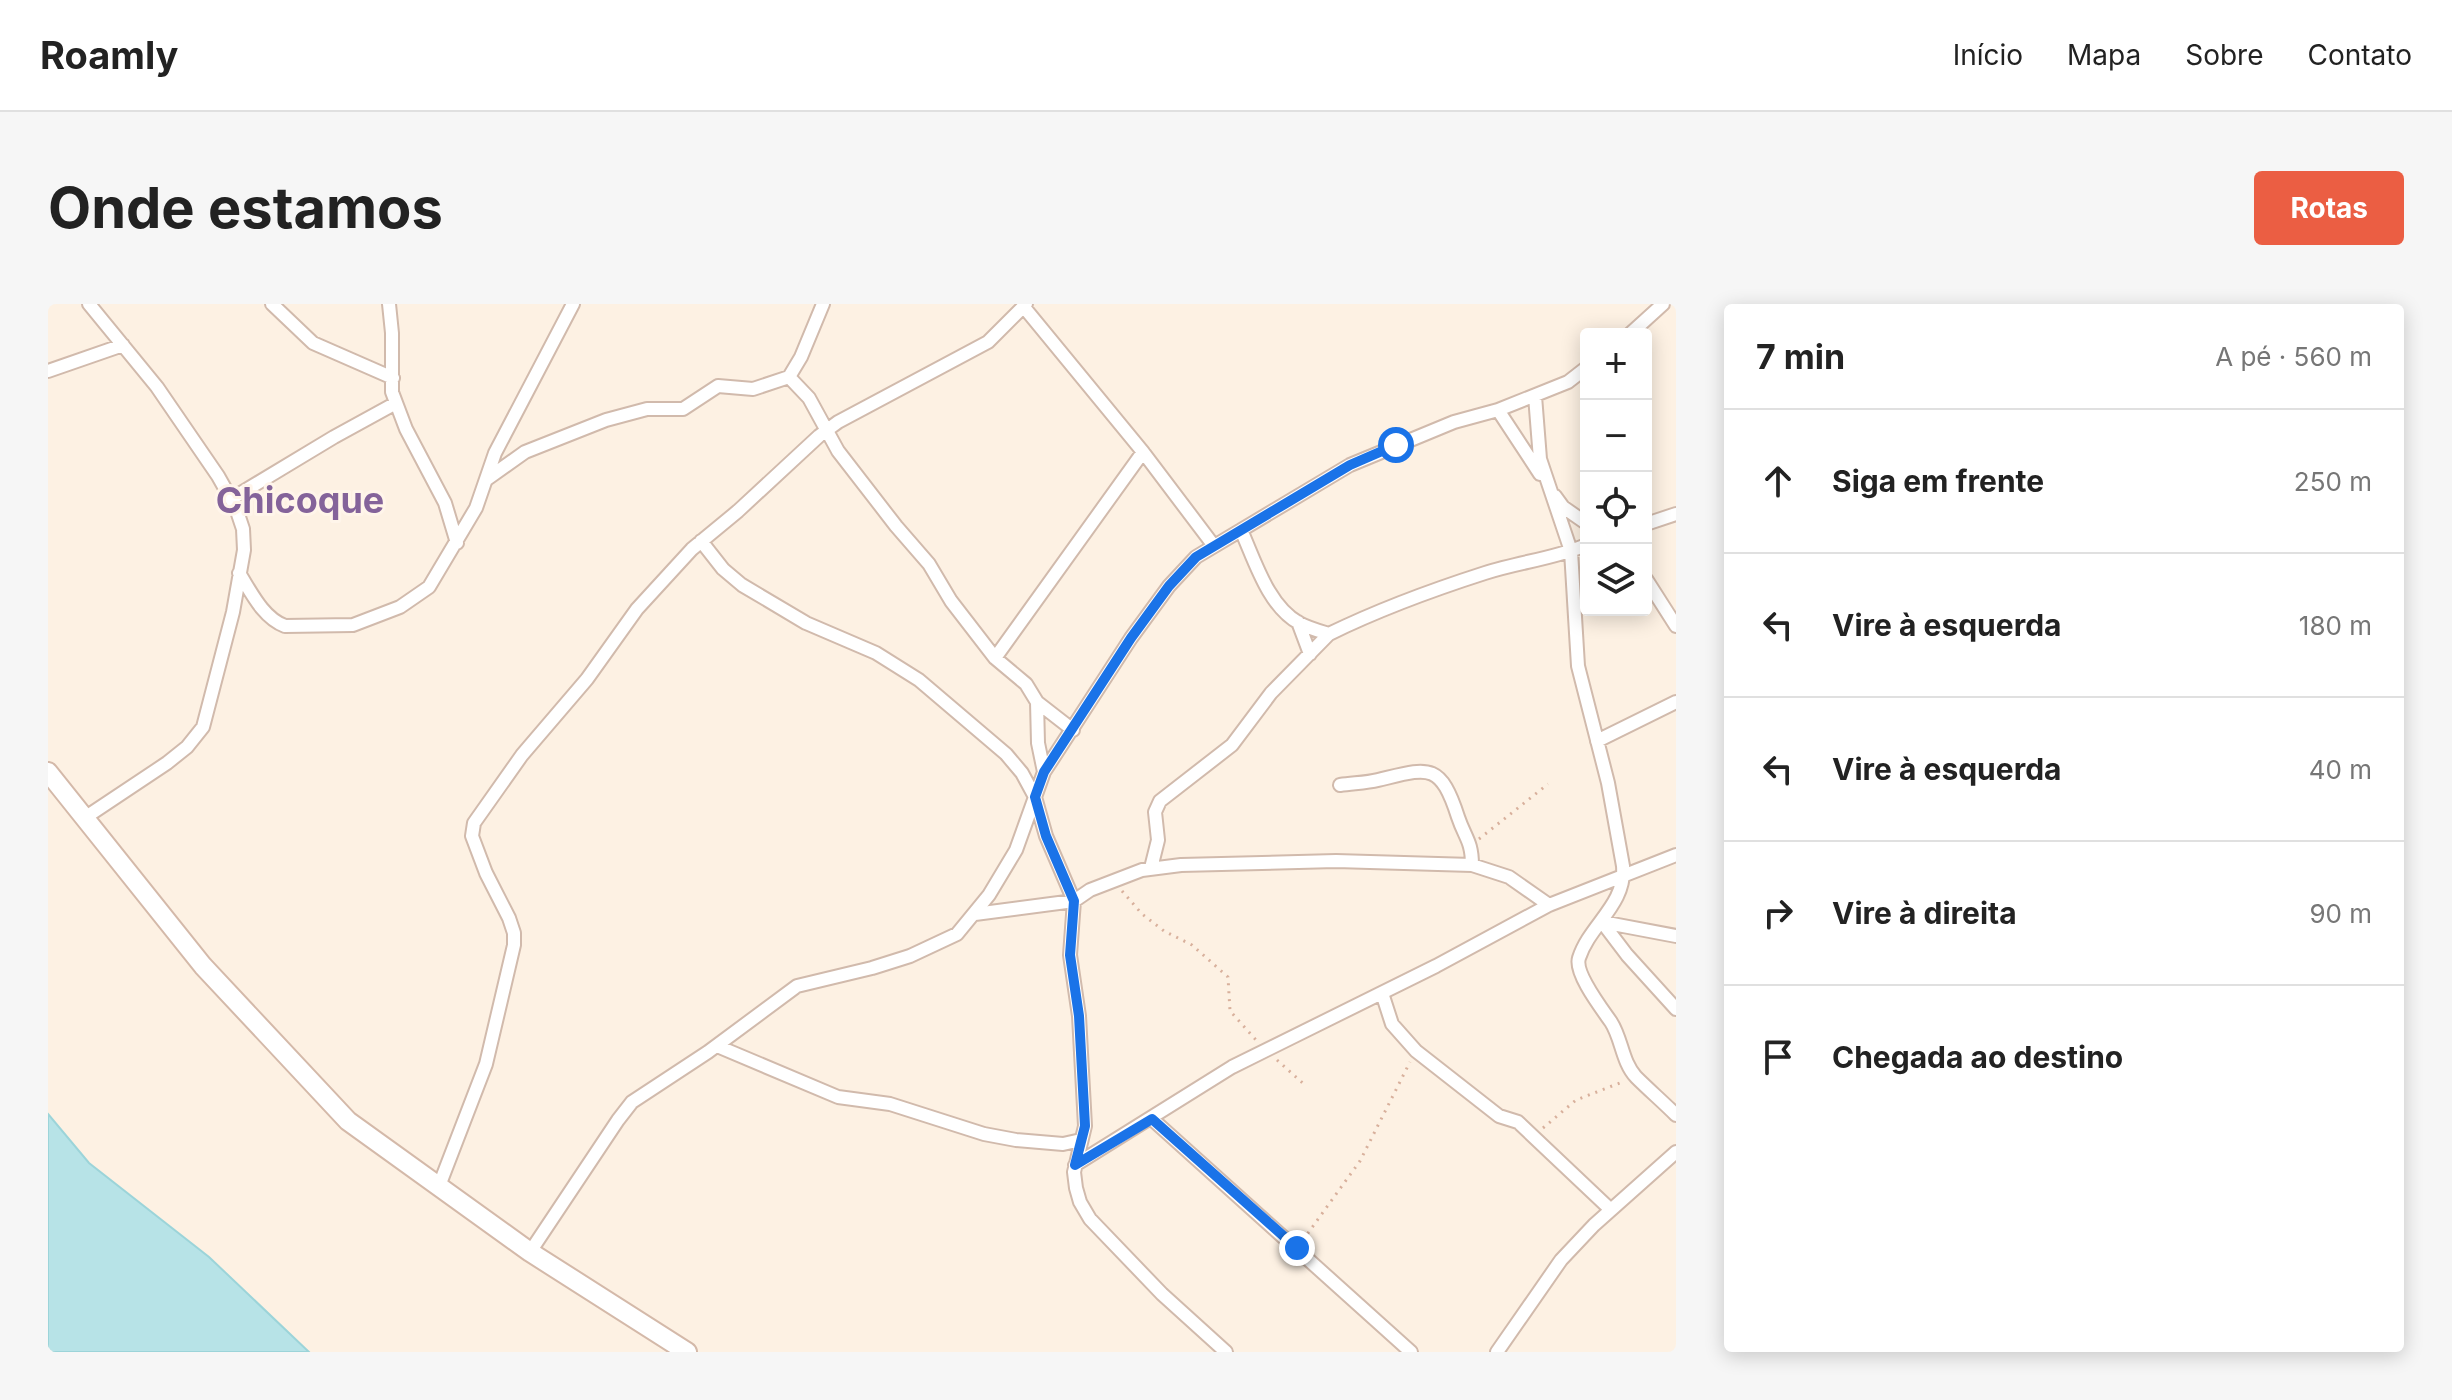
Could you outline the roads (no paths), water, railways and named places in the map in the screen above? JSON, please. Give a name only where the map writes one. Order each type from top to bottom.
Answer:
[{"type":"street","points":[[83,819],[167,763],[187,747],[203,727],[233,612],[244,550],[243,529],[231,499],[191,434],[89,304]]},
{"type":"street","points":[[272,304],[313,343],[393,378]]},
{"type":"street","points":[[389,304],[392,392],[406,429],[445,503],[457,543]]},
{"type":"street","points":[[239,573],[275,623],[285,626],[353,625],[400,607],[429,587],[476,508],[495,453],[573,304]]},
{"type":"street","points":[[485,481],[525,452],[606,420],[647,409],[683,409],[718,386],[753,389],[789,377],[801,357],[823,304]]},
{"type":"street","points":[[1637,328],[1663,304]]},
{"type":"street","points":[[439,1186],[486,1064],[514,945],[509,918],[486,873],[472,836],[474,823],[522,755],[587,679],[630,618],[701,541],[828,430],[988,342],[1024,305],[1143,452],[1214,546]]},
{"type":"street","points":[[48,371],[123,345]]},
{"type":"street","points":[[530,1252],[632,1102],[717,1046],[797,986],[872,968],[935,946],[957,934],[975,914],[1016,850],[1044,772],[1123,650],[1169,586],[1196,557],[1350,465],[1454,422],[1535,396],[1568,382],[1580,373]]},
{"type":"street","points":[[789,377],[809,398],[838,451],[929,564],[951,601],[995,658],[1026,684],[1037,702],[1073,730]]},
{"type":"street","points":[[1535,396],[1540,459],[1571,551],[1578,666],[1608,783],[1624,874],[1615,903],[1591,935],[1578,960],[1578,967],[1614,1027],[1630,1068],[1676,1115]]},
{"type":"street","points":[[231,499],[396,403]]},
{"type":"street","points":[[1498,410],[1548,488],[1563,507],[1580,519]]},
{"type":"street","points":[[995,658],[1143,452]]},
{"type":"street","points":[[1652,522],[1676,514]]},
{"type":"street","points":[[1241,530],[1264,581],[1283,610],[1298,622],[1329,634]]},
{"type":"street","points":[[701,541],[723,569],[742,585],[806,623],[876,653],[919,680],[1006,754],[1022,773],[1035,797],[1046,836],[1074,901],[1070,955],[1082,1048],[1085,1126],[1075,1165],[1076,1188],[1090,1219],[1162,1294],[1226,1352]]},
{"type":"street","points":[[1151,868],[1158,840],[1155,812],[1160,801],[1232,745],[1271,693],[1329,634],[1486,572],[1580,547]]},
{"type":"street","points":[[1652,588],[1676,626]]},
{"type":"street","points":[[1298,622],[1310,654]]},
{"type":"street","points":[[1037,702],[1038,743],[1044,772]]},
{"type":"street","points":[[1597,741],[1676,702]]},
{"type":"street","points":[[1340,785],[1424,770],[1439,777],[1451,795],[1472,846],[1472,865]]},
{"type":"street","points":[[48,772],[203,966],[348,1121],[530,1252],[687,1352]]},
{"type":"street","points":[[1075,1165],[1232,1067],[1480,944],[1549,905],[1676,855]]},
{"type":"street","points":[[975,914],[1074,901],[1123,875],[1151,868],[1336,861],[1472,865],[1509,877],[1549,905]]},
{"type":"street","points":[[1602,922],[1676,936]]},
{"type":"street","points":[[1602,922],[1676,1009]]},
{"type":"street","points":[[1382,993],[1392,1024],[1416,1051],[1499,1116],[1518,1122],[1611,1210]]},
{"type":"street","points":[[717,1046],[838,1097],[903,1107],[984,1134],[1016,1140],[1063,1144],[1081,1140]]},
{"type":"street","points":[[1152,1119],[1411,1352]]},
{"type":"street","points":[[1497,1352],[1561,1260],[1676,1152]]},
{"type":"water","points":[[48,1114],[89,1163],[209,1257],[309,1352],[48,1352]]},
{"type":"district","name":"Chicoque","points":[[300,500]]}]
